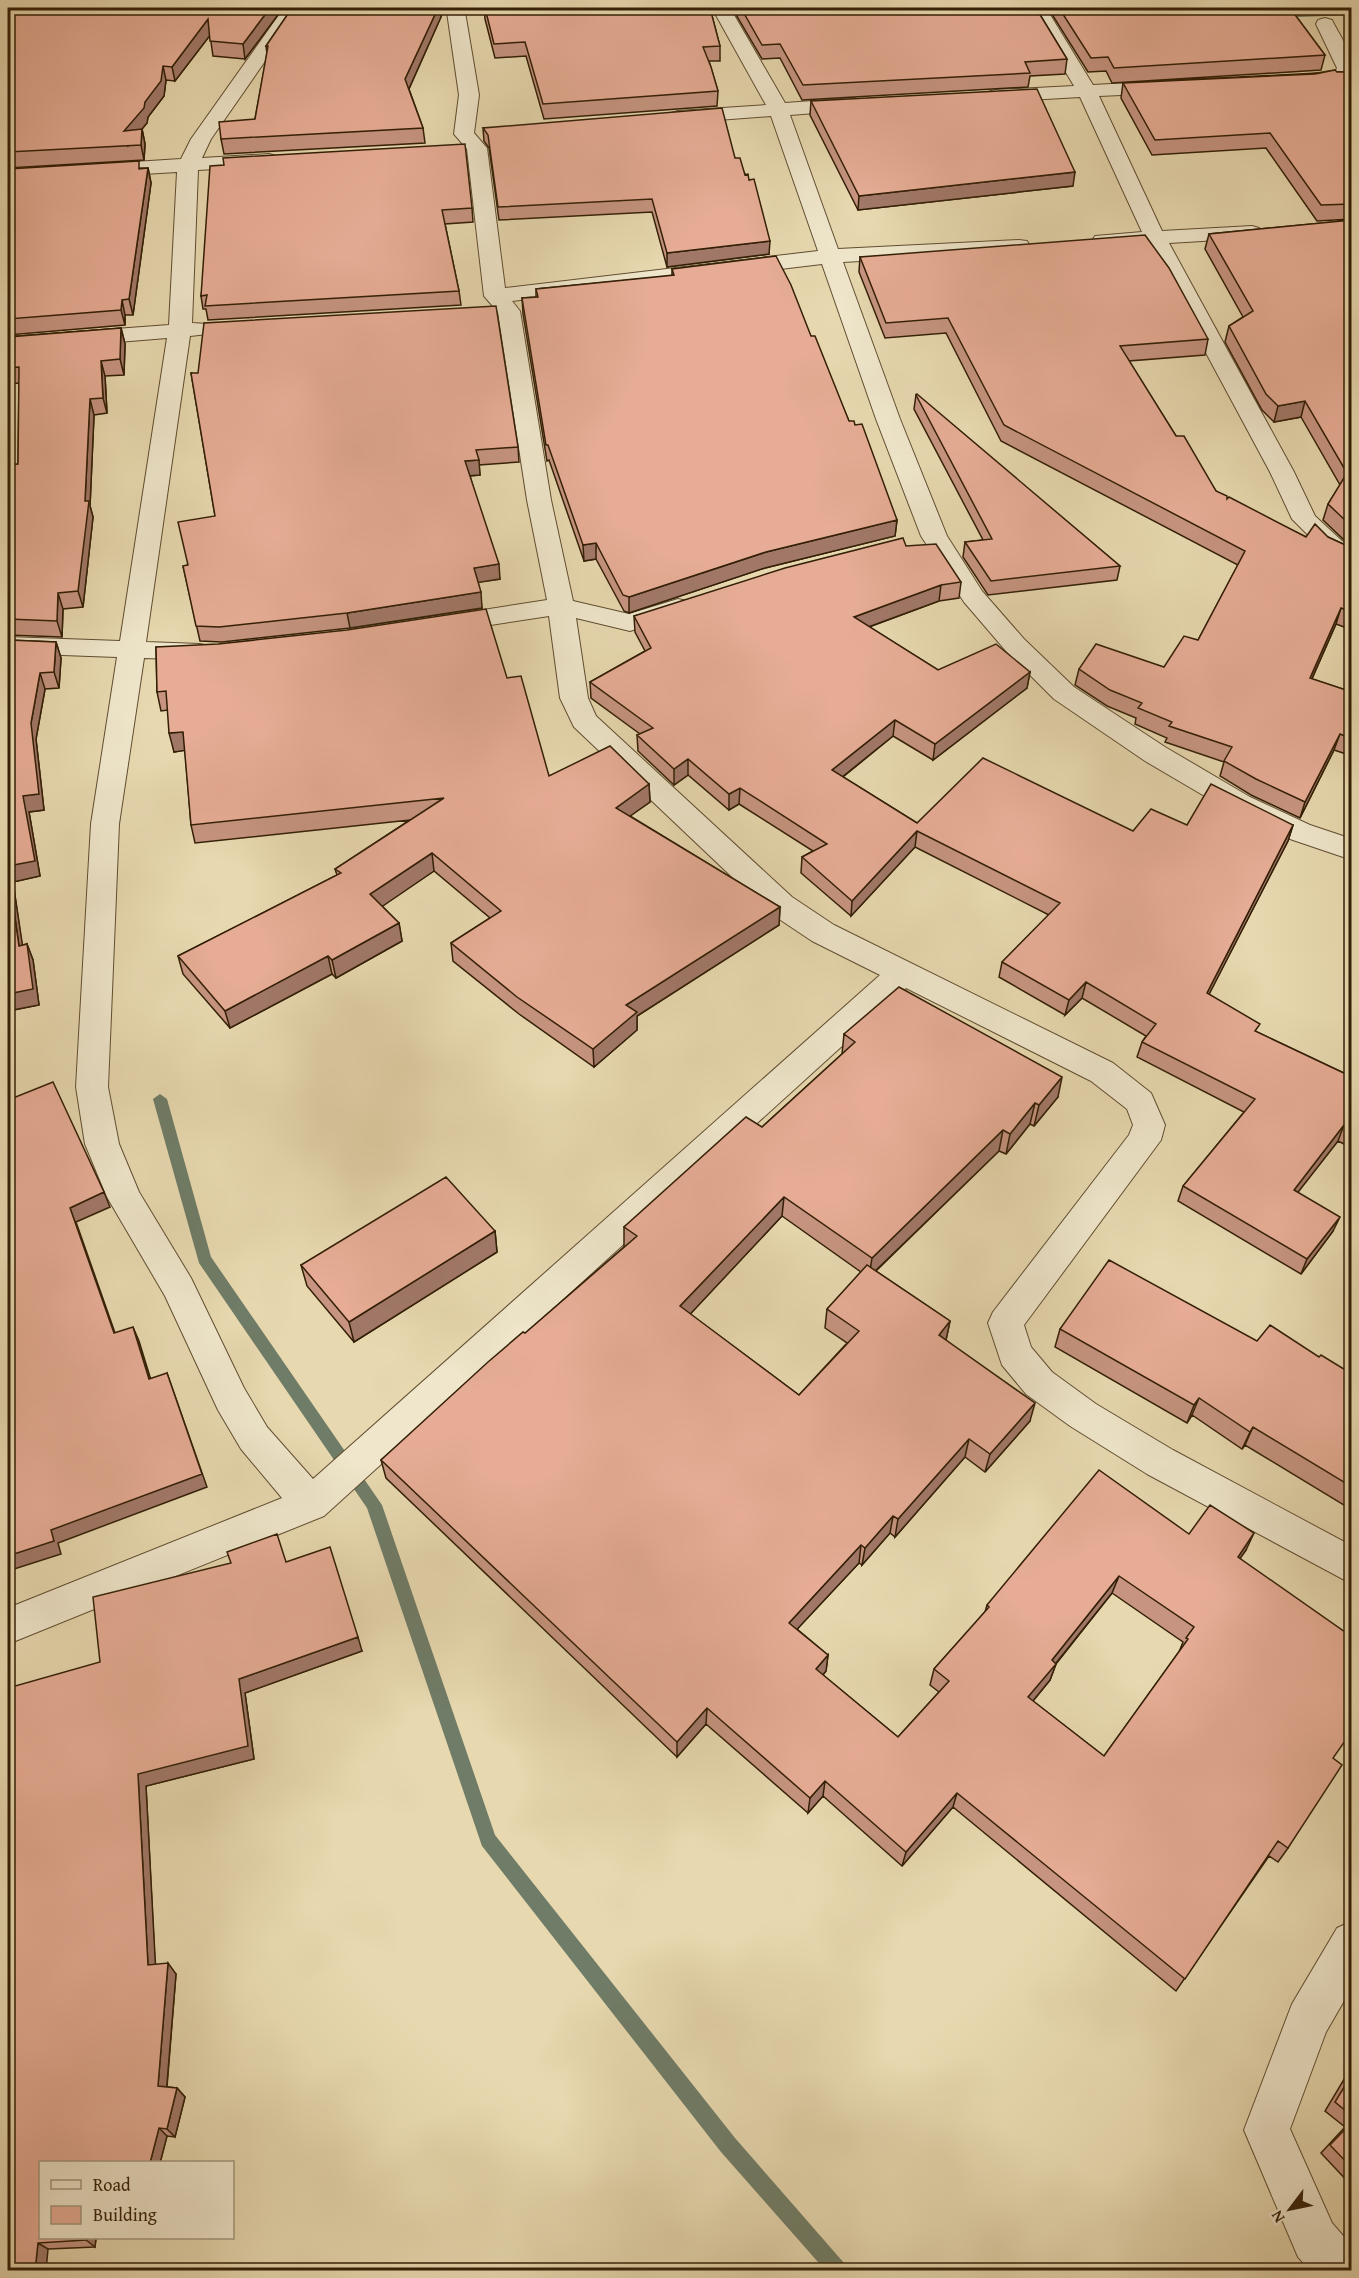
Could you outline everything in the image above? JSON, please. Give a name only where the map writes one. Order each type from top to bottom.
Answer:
[{"type":"street","points":[[293,8],[201,139],[188,165],[180,330],[105,824],[92,1087],[102,1144],[124,1197],[178,1288],[231,1399],[254,1438],[311,1504]]},
{"type":"street","points":[[722,8],[778,109],[888,419],[923,539],[1015,645],[1064,693],[1155,754],[1240,804],[1300,832],[1352,850]]},
{"type":"street","points":[[1037,8],[1087,91],[1155,238],[1282,472],[1304,519],[1333,546],[1352,557]]},
{"type":"street","points":[[458,10],[469,94],[470,141],[497,307],[561,606],[574,698],[584,721],[781,904],[823,933],[901,974],[1102,1072],[1140,1101],[1149,1125],[1144,1140],[1006,1323],[1015,1354],[1039,1383],[1083,1415],[1160,1462],[1352,1566]]},
{"type":"street","points":[[1277,82],[1311,80],[1342,75],[1349,71],[1325,24]]},
{"type":"street","points":[[980,97],[1188,86]]},
{"type":"street","points":[[662,118],[873,103]]},
{"type":"street","points":[[8,176],[292,159]]},
{"type":"street","points":[[1085,242],[1270,231]]},
{"type":"street","points":[[497,307],[831,256],[1039,244]]},
{"type":"street","points":[[8,344],[216,328]]},
{"type":"street","points":[[420,627],[561,606],[630,623],[697,601]]},
{"type":"street","points":[[8,645],[130,651],[222,652]]},
{"type":"street","points":[[8,1626],[311,1504],[901,974]]},
{"type":"street","points":[[1341,2271],[1315,2240],[1267,2130],[1308,2020],[1352,1943]]},
{"type":"building","points":[[11,8],[270,8],[243,44],[210,41],[208,19],[172,67],[163,66],[161,81],[145,102],[144,108],[124,131],[142,129],[141,145],[8,152],[8,13]]},
{"type":"building","points":[[292,8],[438,8],[405,79],[423,128],[221,139],[219,122],[255,119],[268,46],[266,46]]},
{"type":"building","points":[[485,8],[710,8],[720,46],[703,47],[718,91],[543,104],[525,42],[494,44]]},
{"type":"building","points":[[741,8],[1036,8],[1067,59],[1025,62],[1030,73],[803,85],[780,44],[762,45]]},
{"type":"building","points":[[1059,8],[1290,8],[1325,55],[1114,68],[1108,57],[1091,58]]},
{"type":"building","points":[[1335,70],[1352,72],[1352,204],[1321,205],[1270,133],[1155,140],[1123,83],[1315,74]]},
{"type":"building","points":[[1037,89],[1075,172],[859,196],[811,101]]},
{"type":"building","points":[[722,108],[735,158],[740,158],[745,175],[748,174],[749,180],[754,179],[770,241],[667,253],[652,199],[498,207],[488,135],[483,128]]},
{"type":"building","points":[[465,144],[472,208],[442,210],[459,291],[205,306],[207,295],[201,296],[210,166],[224,165],[223,158]]},
{"type":"building","points":[[139,161],[139,169],[148,168],[129,299],[122,300],[121,310],[8,319],[8,169]]},
{"type":"building","points":[[1352,220],[1352,525],[1328,504],[1347,473],[1305,401],[1278,406],[1266,394],[1229,326],[1253,311],[1209,234]]},
{"type":"building","points":[[1145,235],[1169,268],[1208,339],[1120,346],[1176,436],[1184,436],[1216,491],[1227,496],[1227,499],[1229,497],[1306,537],[1315,524],[1328,537],[1352,548],[1352,612],[1341,608],[1310,678],[1352,692],[1352,739],[1340,734],[1305,802],[1224,761],[1232,747],[1169,726],[1172,722],[1138,708],[1142,703],[1110,690],[1079,669],[1096,644],[1164,667],[1184,636],[1198,640],[1245,551],[1004,425],[948,318],[886,323],[860,257]]},
{"type":"building","points":[[776,256],[791,285],[811,336],[815,336],[849,421],[854,421],[855,425],[862,424],[897,520],[766,552],[629,597],[623,595],[596,543],[583,545],[548,445],[546,445],[522,298],[538,297],[536,289],[674,275],[672,269]]},
{"type":"building","points":[[496,306],[518,447],[476,450],[479,460],[465,461],[499,564],[474,568],[481,592],[347,613],[219,627],[196,626],[183,566],[188,565],[178,522],[215,516],[191,373],[198,373],[204,323]]},
{"type":"building","points":[[121,328],[120,359],[101,361],[103,398],[90,399],[85,501],[89,501],[78,591],[58,593],[57,621],[8,619],[8,465],[18,464],[19,367],[8,368],[8,337]]},
{"type":"building","points":[[917,394],[1120,566],[991,581],[965,542],[992,539]]},
{"type":"building","points":[[903,538],[906,546],[936,544],[961,582],[941,585],[854,617],[938,670],[996,644],[1030,672],[935,744],[895,720],[832,770],[917,823],[983,758],[1133,831],[1151,809],[1187,825],[1211,784],[1293,825],[1207,993],[1260,1024],[1255,1031],[1348,1075],[1352,1070],[1352,1129],[1344,1125],[1294,1190],[1340,1217],[1307,1259],[1183,1186],[1255,1099],[1142,1042],[1156,1024],[1086,982],[1069,1000],[1002,962],[1060,903],[917,831],[852,901],[802,857],[827,844],[740,788],[729,794],[688,759],[674,769],[637,735],[653,728],[590,682],[651,648],[634,616],[785,568]]},
{"type":"building","points":[[486,609],[507,678],[521,676],[549,776],[610,746],[649,784],[616,808],[780,907],[626,1005],[637,1012],[593,1049],[517,997],[451,943],[501,911],[432,853],[370,894],[399,923],[332,960],[328,956],[225,1011],[178,956],[341,873],[335,869],[444,798],[191,825],[183,732],[169,733],[166,691],[157,692],[156,647],[218,644],[347,630]]},
{"type":"building","points":[[8,640],[56,642],[54,672],[40,673],[31,723],[39,794],[23,796],[35,861],[8,866]]},
{"type":"building","points":[[8,870],[19,946],[27,944],[33,989],[8,994]]},
{"type":"building","points":[[899,987],[1062,1077],[1039,1105],[1035,1103],[1010,1134],[1003,1130],[872,1258],[784,1197],[680,1306],[799,1395],[859,1331],[827,1309],[867,1265],[950,1321],[939,1335],[1035,1403],[990,1454],[969,1439],[898,1519],[893,1516],[865,1548],[861,1545],[789,1623],[828,1655],[816,1669],[898,1737],[949,1681],[934,1669],[989,1607],[987,1605],[1099,1470],[1189,1534],[1210,1505],[1254,1533],[1238,1557],[1352,1637],[1352,1731],[1333,1758],[1342,1765],[1288,1848],[1278,1841],[1185,1979],[957,1793],[906,1852],[825,1781],[810,1798],[707,1708],[677,1742],[381,1460],[488,1362],[637,1236],[624,1227],[746,1117],[762,1127],[855,1042],[844,1034]],"holes":[[[1119,1576],[1194,1627],[1186,1638],[1188,1639],[1104,1756],[1028,1697],[1056,1664],[1052,1660]]]},
{"type":"building","points":[[53,1082],[104,1192],[70,1208],[114,1333],[133,1327],[149,1379],[167,1373],[202,1474],[51,1530],[54,1541],[8,1556],[8,1100]]},
{"type":"building","points":[[446,1177],[495,1231],[349,1322],[301,1265]]},
{"type":"building","points":[[1109,1260],[1257,1341],[1270,1325],[1319,1357],[1321,1355],[1352,1374],[1352,1487],[1253,1427],[1250,1432],[1199,1398],[1194,1405],[1060,1329]]},
{"type":"building","points":[[277,1534],[286,1562],[330,1547],[358,1637],[239,1679],[248,1746],[138,1774],[148,1965],[168,1963],[158,2086],[177,2088],[167,2129],[159,2128],[151,2161],[39,2161],[39,2239],[86,2240],[38,2243],[35,2271],[8,2271],[8,1688],[100,1662],[93,1597],[231,1563],[227,1552]]},
{"type":"building","points":[[1352,2074],[1352,2116],[1335,2102]]},
{"type":"building","points":[[1352,2122],[1352,2168],[1330,2145]]},
{"type":"waterway","points":[[1248,8],[1299,15],[1352,13]]},
{"type":"waterway","points":[[160,1099],[204,1259],[374,1505],[488,1840],[728,2145],[837,2270]]}]
